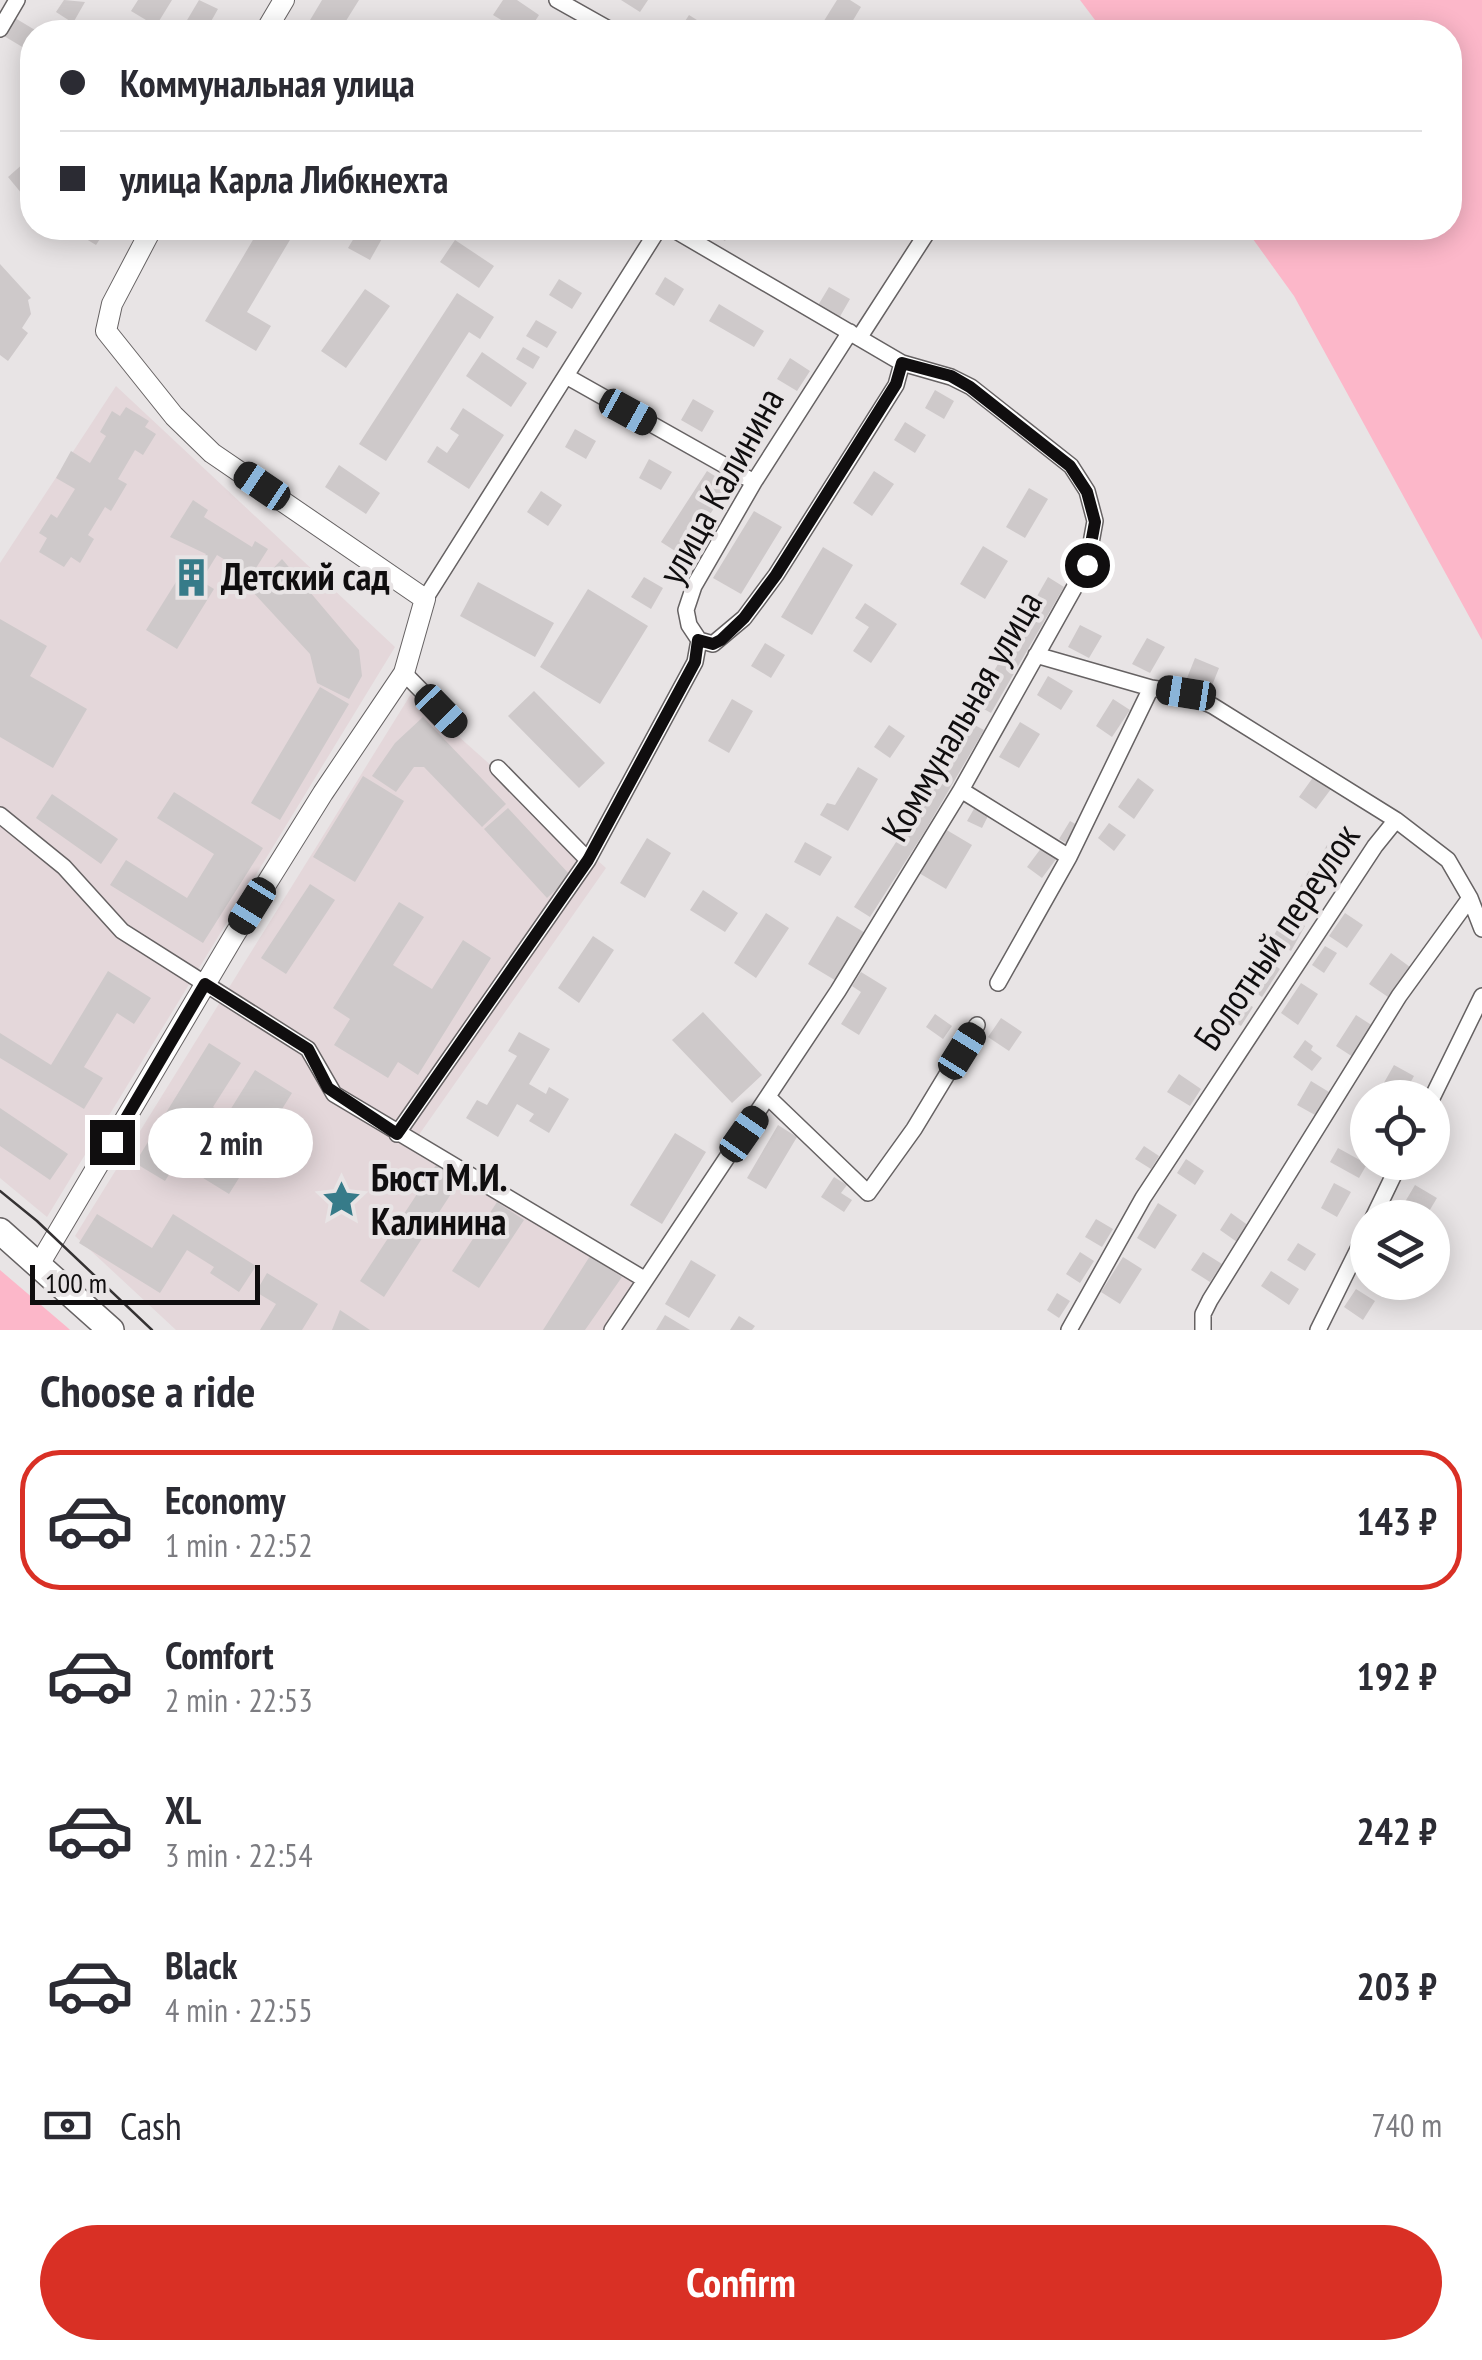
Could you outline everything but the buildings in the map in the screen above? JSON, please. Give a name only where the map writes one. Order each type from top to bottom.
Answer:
[{"type":"main road","points":[[0,1230],[111,1330]]},
{"type":"street","points":[[0,28],[17,0]]},
{"type":"street","points":[[557,0],[593,20]]},
{"type":"street","points":[[146,240],[112,304],[106,331],[174,416],[212,453],[426,598]]},
{"type":"street","points":[[40,1264],[205,984],[324,792],[404,673],[426,598],[651,240]]},
{"type":"street","name":"Коммунальная улица","points":[[612,1330],[769,1098],[961,790],[1087,565],[1095,522],[1087,492],[1059,456],[970,387],[951,376],[902,363],[692,240]]},
{"type":"street","name":"улица Калинина","points":[[397,1134],[588,860],[695,662],[698,640],[689,625],[688,598],[754,482],[921,240]]},
{"type":"street","points":[[698,640],[713,644],[721,640],[755,603],[896,384],[902,363]]},
{"type":"street","points":[[566,376],[754,482]]},
{"type":"street","name":"Болотный переулок","points":[[1036,655],[1151,688],[1186,693],[1396,820],[1364,862],[1143,1198],[1069,1330]]},
{"type":"street","points":[[404,673],[456,726]]},
{"type":"street","points":[[998,983],[1068,857],[1151,688]]},
{"type":"street","points":[[498,768],[588,860]]},
{"type":"street","points":[[961,790],[1068,857]]},
{"type":"street","points":[[0,815],[64,867],[122,931],[308,1049],[328,1088],[397,1134],[644,1278]]},
{"type":"street","points":[[1396,820],[1448,860],[1482,929]]},
{"type":"street","points":[[1204,1329],[1203,1314],[1210,1300],[1398,996],[1470,898]]},
{"type":"street","points":[[1441,1080],[1482,996]]},
{"type":"street","points":[[769,1098],[868,1193],[914,1129],[978,1025]]},
{"type":"street","points":[[1318,1330],[1350,1265]]},
{"type":"shaded area","points":[[1080,0],[1482,0],[1482,640],[1294,296],[1254,240],[1462,240],[1462,20],[1095,20]]},
{"type":"shaded area","points":[[116,386],[395,647],[47,1217],[0,1178],[0,563]]},
{"type":"shaded area","points":[[411,694],[606,868],[409,1149],[638,1281],[608,1330],[176,1330],[75,1236]]},
{"type":"shaded area","points":[[0,1270],[68,1328],[70,1330],[0,1330]]},
{"type":"tram line","points":[[0,1191],[152,1330]]},
{"type":"place","name":"Детский сад","points":[[191,577]]},
{"type":"place","name":"Бюст М.И. Калинина","points":[[341,1200]]},
{"type":"route","points":[[112,1142],[205,984],[308,1049],[334,1094],[397,1134],[588,860],[695,662],[698,640],[713,644],[721,640],[744,618],[776,575],[896,384],[902,363],[951,376],[970,387],[1070,466],[1092,504],[1094,541],[1087,565]]}]
